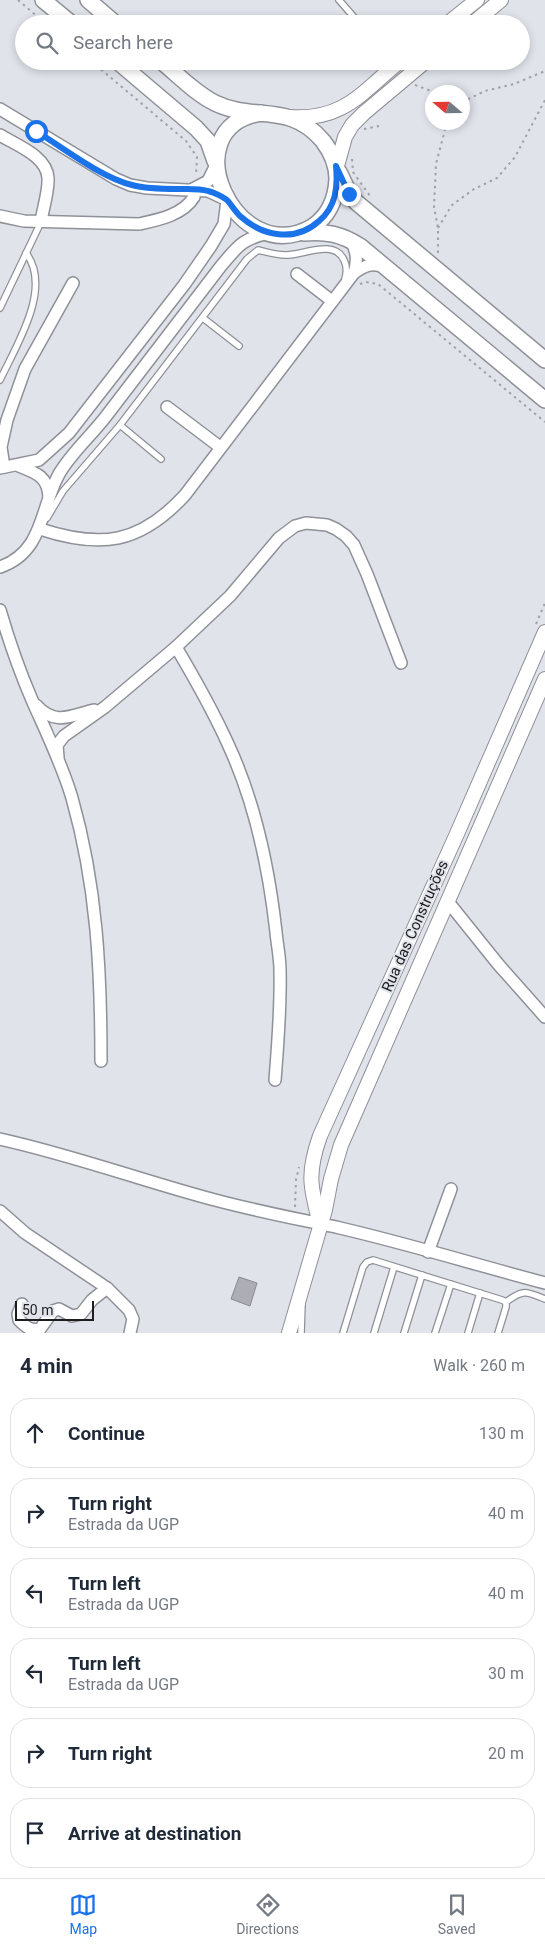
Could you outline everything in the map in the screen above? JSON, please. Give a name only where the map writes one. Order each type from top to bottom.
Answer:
[{"type":"main road","points":[[44,0],[62,15]]},
{"type":"main road","points":[[88,0],[106,15]]},
{"type":"main road","points":[[128,70],[196,128],[212,149],[218,180],[228,200],[243,218],[269,233],[290,235],[328,232],[350,239],[545,400]]},
{"type":"main road","points":[[172,70],[203,96],[216,103],[229,108],[288,117],[304,125],[318,136],[329,150],[344,184],[356,202],[545,360]]},
{"type":"main road","points":[[216,165],[218,148],[232,125],[250,115],[262,113]]},
{"type":"main road","points":[[290,235],[316,224],[330,209],[336,194],[336,166]]},
{"type":"street","points":[[458,15],[477,0]]},
{"type":"street","points":[[483,15],[501,0]]},
{"type":"street","points":[[288,117],[306,118],[341,109],[358,97],[388,70]]},
{"type":"street","points":[[336,166],[345,138],[352,125],[416,70]]},
{"type":"street","points":[[0,109],[116,180],[147,188],[208,191],[228,200],[224,224],[211,246],[69,432],[39,460],[2,467],[1,447],[7,420],[26,369],[73,283]]},
{"type":"street","points":[[0,135],[38,158],[46,170],[48,179],[41,221]]},
{"type":"street","points":[[193,189],[208,181],[216,165]]},
{"type":"street","points":[[0,216],[24,221],[139,224],[182,210],[194,198],[193,189]]},
{"type":"street","points":[[0,567],[18,557],[30,545],[40,529],[49,498],[63,468],[105,418],[237,247],[251,237],[269,233]]},
{"type":"street","points":[[350,239],[355,248],[357,258],[354,273]]},
{"type":"street","points":[[40,529],[63,537],[89,541],[116,539],[140,532],[173,508],[185,495],[354,273],[368,265],[377,264],[388,269]]},
{"type":"street","points":[[297,274],[332,300]]},
{"type":"street","points":[[167,406],[220,447]]},
{"type":"street","points":[[16,465],[34,471],[43,479],[49,486],[49,498]]},
{"type":"street","points":[[58,758],[57,745],[64,736],[105,707],[176,647],[230,596],[286,532],[295,526],[316,523],[336,528],[354,546],[367,574],[401,663]]},
{"type":"street","points":[[0,610],[11,649],[58,758],[72,797],[92,889],[101,987],[101,1061]]},
{"type":"street","name":"Rua das Construções","points":[[320,1224],[311,1192],[310,1179],[313,1158],[320,1136],[456,836],[545,632]]},
{"type":"street","points":[[176,647],[204,695],[229,746],[249,800],[264,856],[274,911],[280,968],[279,1025],[275,1080]]},
{"type":"street","name":"Rua das Construções","points":[[289,1333],[303,1289],[335,1163],[348,1128],[449,902],[545,679]]},
{"type":"street","points":[[31,699],[45,714],[55,718],[67,717],[105,707]]},
{"type":"street","points":[[449,902],[498,964],[545,1017]]},
{"type":"street","points":[[0,1139],[34,1146],[213,1199],[320,1224],[545,1283]]},
{"type":"street","points":[[428,1252],[452,1189]]},
{"type":"street","points":[[2,1215],[25,1233],[107,1288],[129,1310],[133,1319],[130,1333]]},
{"type":"street","points":[[22,1304],[18,1320],[28,1328],[33,1330],[40,1329],[53,1311],[59,1309],[72,1316],[81,1314],[92,1300],[107,1288]]},
{"type":"lane","points":[[339,0],[352,15]]},
{"type":"lane","points":[[0,308],[41,221]]},
{"type":"lane","points":[[40,529],[63,491],[120,425],[247,259],[258,250],[286,255],[326,249],[334,250],[341,254],[345,262],[347,272],[342,288]]},
{"type":"lane","points":[[0,380],[30,316],[37,287],[32,260],[26,253]]},
{"type":"lane","points":[[203,318],[239,346]]},
{"type":"lane","points":[[120,425],[162,459]]},
{"type":"lane","points":[[343,1333],[363,1267],[367,1262],[373,1260],[506,1302]]},
{"type":"lane","points":[[374,1333],[394,1266]]},
{"type":"lane","points":[[404,1333],[422,1275]]},
{"type":"lane","points":[[435,1333],[451,1284]]},
{"type":"lane","points":[[301,1333],[303,1289]]},
{"type":"lane","points":[[506,1302],[518,1293],[526,1291],[545,1299]]},
{"type":"lane","points":[[468,1333],[480,1293]]},
{"type":"lane","points":[[498,1333],[506,1302]]},
{"type":"path","points":[[18,0],[36,15]]},
{"type":"path","points":[[102,70],[186,141],[196,157],[197,173],[193,189]]},
{"type":"path","points":[[470,98],[485,91],[514,84],[545,71]]},
{"type":"path","points":[[404,80],[425,88]]},
{"type":"path","points":[[438,228],[452,205],[474,189],[497,178],[515,157],[545,100]]},
{"type":"path","points":[[360,130],[379,126]]},
{"type":"path","points":[[431,250],[438,256],[438,228],[434,207],[436,164],[445,130]]},
{"type":"path","points":[[351,152],[354,172],[374,202]]},
{"type":"path","points":[[355,286],[366,282],[378,284],[545,422]]},
{"type":"building","points":[[239,1277],[257,1283],[250,1306],[231,1299]]},
{"type":"route","points":[[36,131],[101,172],[130,185],[147,188],[208,191],[228,200],[238,214],[249,223],[269,233],[290,235],[310,228],[326,215],[336,194],[336,166],[349,194]]}]
